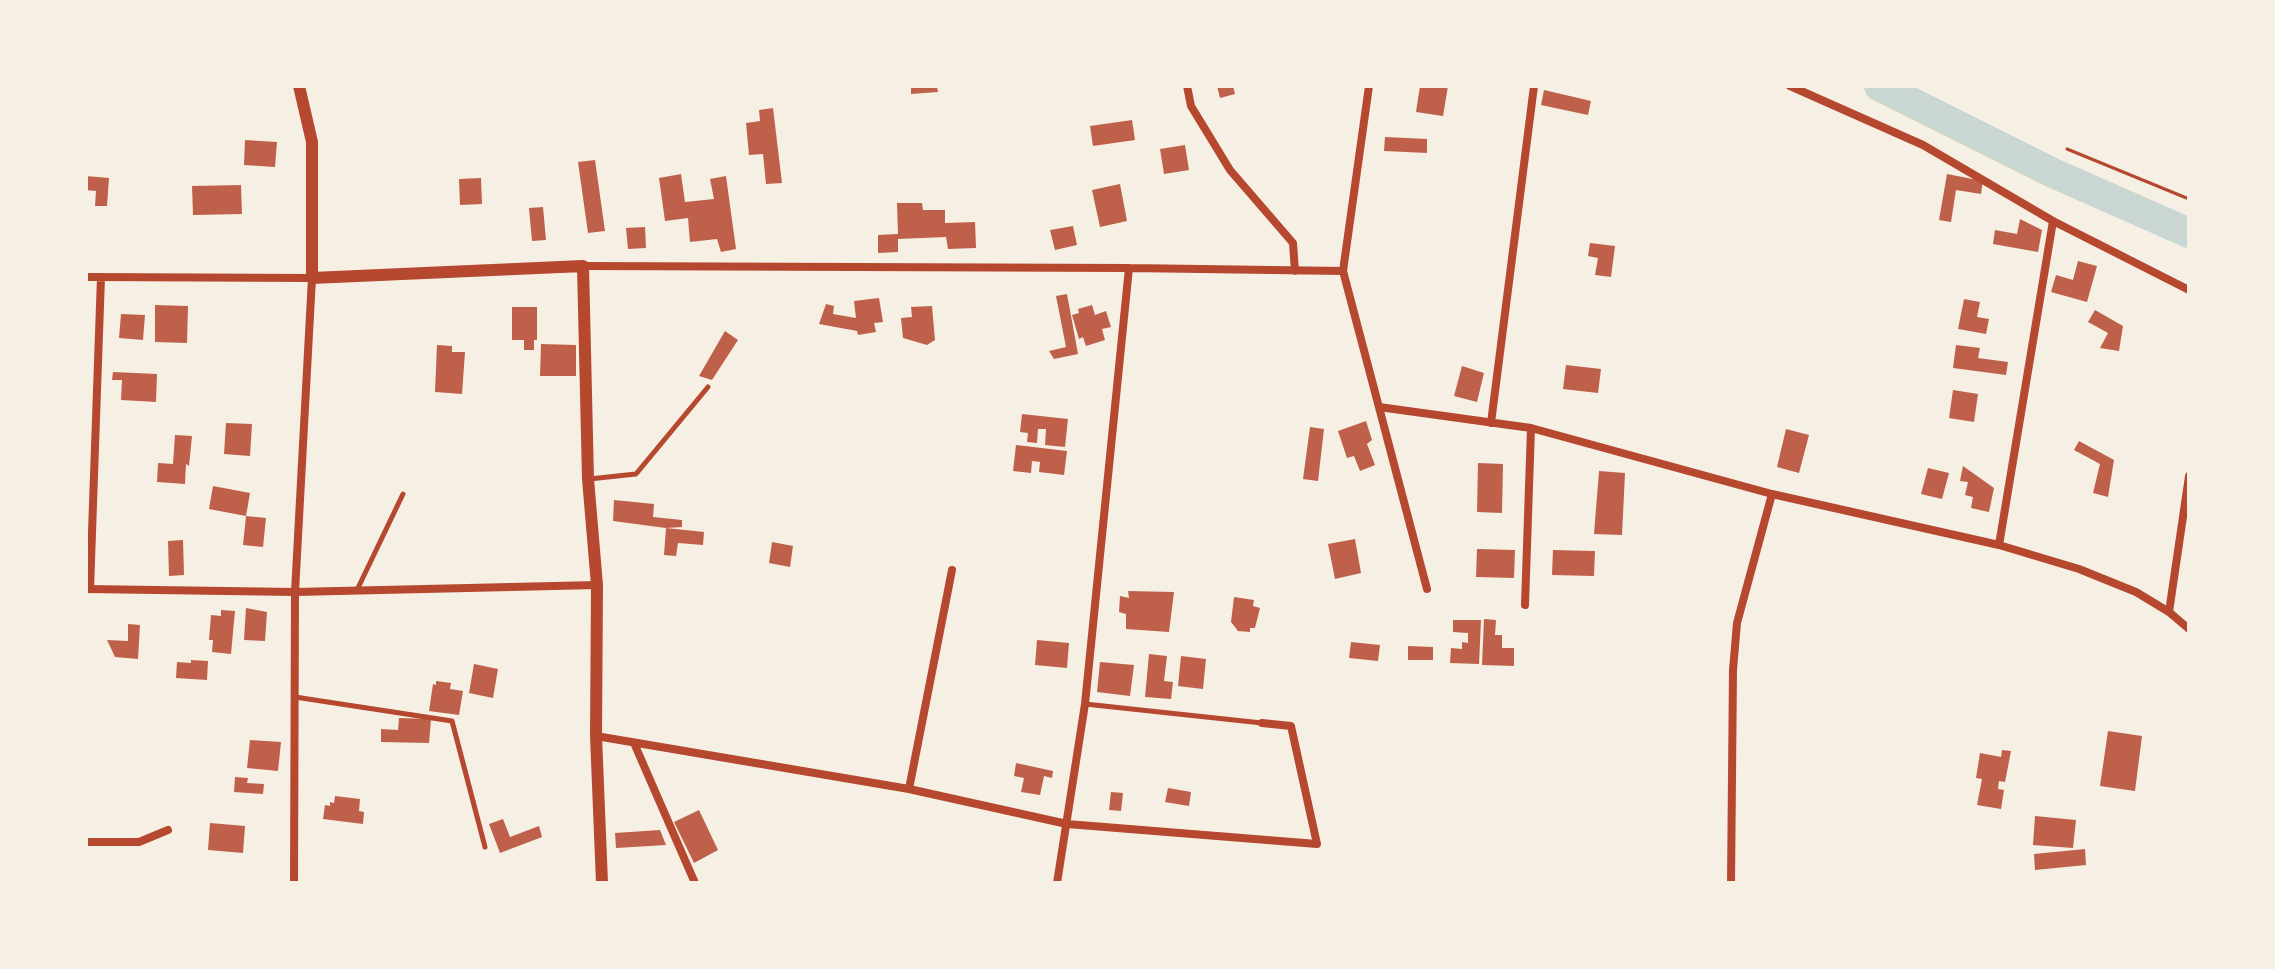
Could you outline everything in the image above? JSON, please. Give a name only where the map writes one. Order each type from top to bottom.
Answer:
[{"type":"main road","points":[[299,86],[312,142],[312,278],[583,266],[588,479],[597,585],[596,736],[602,883]]},
{"type":"street","points":[[1187,86],[1191,106],[1230,170],[1293,243],[1295,271]]},
{"type":"street","points":[[1369,86],[1343,271],[1427,589]]},
{"type":"street","points":[[1491,423],[1534,86]]},
{"type":"street","points":[[1790,86],[1923,145],[2053,221],[2189,290]]},
{"type":"street","points":[[1999,545],[2053,221]]},
{"type":"street","points":[[583,266],[1343,271]]},
{"type":"street","points":[[1057,883],[1085,704],[1129,268]]},
{"type":"street","points":[[86,277],[312,278],[295,592],[294,883]]},
{"type":"street","points":[[101,277],[88,589],[295,592],[597,585]]},
{"type":"street","points":[[1379,407],[1531,428],[1772,494],[1999,545],[2079,569],[2136,592],[2169,612],[2189,629]]},
{"type":"street","points":[[1525,605],[1531,428]]},
{"type":"street","points":[[2169,612],[2189,476]]},
{"type":"street","points":[[1731,883],[1733,670],[1737,623],[1772,494]]},
{"type":"street","points":[[909,789],[952,570]]},
{"type":"street","points":[[596,736],[909,789],[1067,824],[1317,844],[1291,726],[1262,723]]},
{"type":"street","points":[[634,743],[695,883]]},
{"type":"street","points":[[86,842],[139,842],[168,830]]},
{"type":"lane","points":[[588,479],[636,474],[708,387]]},
{"type":"lane","points":[[357,591],[403,494]]},
{"type":"lane","points":[[294,697],[452,721],[485,847]]},
{"type":"lane","points":[[1085,704],[1262,723]]},
{"type":"path","points":[[2067,149],[2189,199]]},
{"type":"building","points":[[911,86],[937,86],[938,92],[911,94]]},
{"type":"building","points":[[1217,86],[1233,86],[1235,94],[1220,98]]},
{"type":"building","points":[[1420,86],[1448,86],[1443,116],[1416,112]]},
{"type":"building","points":[[1544,90],[1591,101],[1588,115],[1541,105]]},
{"type":"building","points":[[773,108],[782,183],[766,184],[763,154],[749,155],[746,123],[760,121],[759,110]]},
{"type":"building","points":[[1132,120],[1135,140],[1093,146],[1090,126]]},
{"type":"building","points":[[1385,137],[1427,139],[1427,153],[1384,151]]},
{"type":"building","points":[[245,140],[277,142],[275,167],[244,165]]},
{"type":"building","points":[[1185,145],[1189,170],[1164,174],[1160,149]]},
{"type":"building","points":[[595,160],[605,231],[588,233],[578,162]]},
{"type":"building","points":[[681,174],[685,202],[714,199],[710,179],[726,176],[736,249],[721,252],[717,239],[690,242],[688,218],[665,221],[659,178]]},
{"type":"building","points":[[1947,174],[1983,181],[1981,194],[1956,190],[1951,222],[1939,220]]},
{"type":"building","points":[[86,176],[109,178],[107,206],[95,206],[96,191],[86,190]]},
{"type":"building","points":[[481,178],[482,204],[460,205],[459,179]]},
{"type":"building","points":[[1120,184],[1127,221],[1100,227],[1092,190]]},
{"type":"building","points":[[241,185],[242,214],[193,215],[192,186]]},
{"type":"building","points":[[897,203],[922,203],[923,210],[945,210],[945,223],[975,222],[976,248],[948,249],[946,237],[898,239],[898,252],[878,253],[878,235],[898,234]]},
{"type":"building","points":[[543,207],[546,240],[532,241],[529,208]]},
{"type":"building","points":[[2020,219],[2042,230],[2038,252],[1993,244],[1995,230],[2017,234]]},
{"type":"building","points":[[1073,226],[1077,245],[1055,250],[1050,230]]},
{"type":"building","points":[[645,227],[646,248],[628,249],[626,228]]},
{"type":"building","points":[[1590,243],[1615,246],[1611,277],[1595,275],[1598,258],[1588,256]]},
{"type":"building","points":[[2078,261],[2097,266],[2087,302],[2051,292],[2056,275],[2073,280]]},
{"type":"building","points":[[1067,294],[1078,354],[1054,359],[1049,351],[1066,347],[1056,296]]},
{"type":"building","points":[[879,298],[883,322],[874,323],[876,332],[858,335],[857,331],[819,324],[826,304],[834,306],[833,314],[856,318],[854,301]]},
{"type":"building","points":[[1964,299],[1980,302],[1977,317],[1989,319],[1986,334],[1958,329]]},
{"type":"building","points":[[155,305],[188,306],[187,343],[155,342]]},
{"type":"building","points":[[1092,305],[1095,315],[1106,311],[1111,327],[1102,329],[1105,340],[1086,346],[1083,337],[1079,339],[1072,315],[1079,313],[1078,309]]},
{"type":"building","points":[[932,306],[935,340],[927,345],[903,338],[901,318],[912,317],[911,307]]},
{"type":"building","points":[[512,307],[537,307],[534,350],[524,350],[524,340],[512,340]]},
{"type":"building","points":[[2095,310],[2123,326],[2119,351],[2100,348],[2108,333],[2088,322]]},
{"type":"building","points":[[121,314],[145,315],[143,340],[119,338]]},
{"type":"building","points":[[725,331],[738,340],[712,380],[699,376]]},
{"type":"building","points":[[541,344],[576,345],[576,376],[540,376]]},
{"type":"building","points":[[437,345],[452,346],[452,352],[465,352],[462,394],[435,392]]},
{"type":"building","points":[[1956,345],[1980,348],[1978,358],[2008,362],[2006,375],[1953,368]]},
{"type":"building","points":[[1566,365],[1601,369],[1598,393],[1563,389]]},
{"type":"building","points":[[1462,366],[1484,373],[1477,402],[1454,396]]},
{"type":"building","points":[[113,372],[157,374],[156,402],[121,400],[122,380],[112,380]]},
{"type":"building","points":[[1953,390],[1978,394],[1974,422],[1949,418]]},
{"type":"building","points":[[1022,414],[1068,419],[1065,447],[1045,445],[1046,429],[1038,429],[1037,443],[1027,442],[1028,433],[1020,432]]},
{"type":"building","points":[[1366,421],[1372,440],[1367,444],[1375,465],[1360,471],[1354,456],[1347,458],[1338,431]]},
{"type":"building","points":[[226,423],[252,424],[250,456],[224,454]]},
{"type":"building","points":[[1310,427],[1324,429],[1318,481],[1303,479]]},
{"type":"building","points":[[1786,429],[1809,435],[1799,473],[1777,467]]},
{"type":"building","points":[[175,435],[192,436],[185,484],[157,482],[158,463],[173,464]]},
{"type":"building","points":[[2079,441],[2114,460],[2108,497],[2093,493],[2100,464],[2074,450]]},
{"type":"building","points":[[1016,445],[1067,451],[1064,475],[1039,472],[1040,462],[1032,461],[1031,473],[1013,471]]},
{"type":"building","points":[[1478,463],[1503,464],[1502,513],[1477,512]]},
{"type":"building","points":[[1963,466],[1994,488],[1989,512],[1971,508],[1973,497],[1965,495],[1968,482],[1960,481]]},
{"type":"building","points":[[1928,468],[1949,473],[1942,499],[1921,494]]},
{"type":"building","points":[[1599,471],[1625,473],[1622,535],[1594,534]]},
{"type":"building","points":[[213,486],[250,493],[246,516],[209,509]]},
{"type":"building","points":[[614,500],[654,504],[653,517],[682,520],[682,527],[613,521]]},
{"type":"building","points":[[246,516],[266,518],[263,547],[243,545]]},
{"type":"building","points":[[666,528],[704,532],[703,545],[678,543],[676,556],[664,555]]},
{"type":"building","points":[[1355,539],[1361,573],[1335,579],[1328,544]]},
{"type":"building","points":[[183,540],[184,575],[169,576],[168,541]]},
{"type":"building","points":[[772,542],[793,546],[790,567],[769,563]]},
{"type":"building","points":[[1477,549],[1515,550],[1514,578],[1476,577]]},
{"type":"building","points":[[1553,550],[1595,551],[1594,576],[1552,575]]},
{"type":"building","points":[[1128,591],[1174,592],[1169,632],[1126,629],[1126,614],[1119,612],[1120,596],[1129,598]]},
{"type":"building","points":[[1234,597],[1254,600],[1253,606],[1260,608],[1255,628],[1250,628],[1250,632],[1238,631],[1231,622]]},
{"type":"building","points":[[246,608],[267,612],[265,641],[244,640]]},
{"type":"building","points":[[221,610],[235,611],[231,654],[212,652],[213,640],[209,640],[211,615],[221,616]]},
{"type":"building","points":[[1484,619],[1496,620],[1495,635],[1502,635],[1502,648],[1514,648],[1514,666],[1482,665]]},
{"type":"building","points":[[1453,620],[1481,620],[1479,664],[1450,663],[1451,648],[1462,649],[1462,642],[1468,643],[1468,633],[1453,632]]},
{"type":"building","points":[[128,624],[140,625],[138,659],[115,657],[107,640],[128,641]]},
{"type":"building","points":[[1037,640],[1069,643],[1067,668],[1035,665]]},
{"type":"building","points":[[1351,642],[1380,645],[1378,661],[1349,658]]},
{"type":"building","points":[[1408,646],[1433,647],[1433,660],[1408,660]]},
{"type":"building","points":[[1149,654],[1167,656],[1164,681],[1173,682],[1171,699],[1145,697]]},
{"type":"building","points":[[1181,656],[1206,659],[1203,689],[1178,686]]},
{"type":"building","points":[[191,660],[208,661],[207,680],[176,678],[177,662],[191,663]]},
{"type":"building","points":[[1100,662],[1134,665],[1130,696],[1097,692]]},
{"type":"building","points":[[474,664],[498,669],[493,698],[469,693]]},
{"type":"building","points":[[436,681],[451,683],[450,689],[463,691],[459,715],[429,711]]},
{"type":"building","points":[[399,718],[431,719],[429,743],[381,742],[381,729],[398,730]]},
{"type":"building","points":[[2108,731],[2142,736],[2135,791],[2100,786]]},
{"type":"building","points":[[250,740],[281,742],[278,771],[247,768]]},
{"type":"building","points":[[2002,750],[2011,751],[2005,782],[1999,781],[1998,789],[2004,790],[2001,809],[1977,805],[1982,779],[1976,778],[1980,753],[2001,757]]},
{"type":"building","points":[[1016,763],[1053,771],[1052,778],[1044,776],[1040,795],[1021,792],[1024,778],[1014,776]]},
{"type":"building","points":[[235,777],[248,778],[247,783],[264,784],[263,794],[234,792]]},
{"type":"building","points":[[1168,788],[1191,792],[1189,806],[1165,802]]},
{"type":"building","points":[[1111,792],[1123,793],[1121,811],[1109,810]]},
{"type":"building","points":[[335,796],[360,799],[359,811],[364,812],[363,824],[323,819],[325,805],[334,803]]},
{"type":"building","points":[[699,810],[718,850],[694,863],[674,822]]},
{"type":"building","points":[[2035,816],[2076,820],[2073,848],[2033,845]]},
{"type":"building","points":[[503,819],[510,837],[539,826],[542,837],[500,853],[489,824]]},
{"type":"building","points":[[210,823],[245,826],[243,853],[208,850]]},
{"type":"building","points":[[660,830],[666,845],[616,848],[615,833]]},
{"type":"building","points":[[2085,849],[2086,865],[2035,870],[2034,854]]},
{"type":"waterway","points":[[1879,86],[2053,173],[2189,233]]}]
